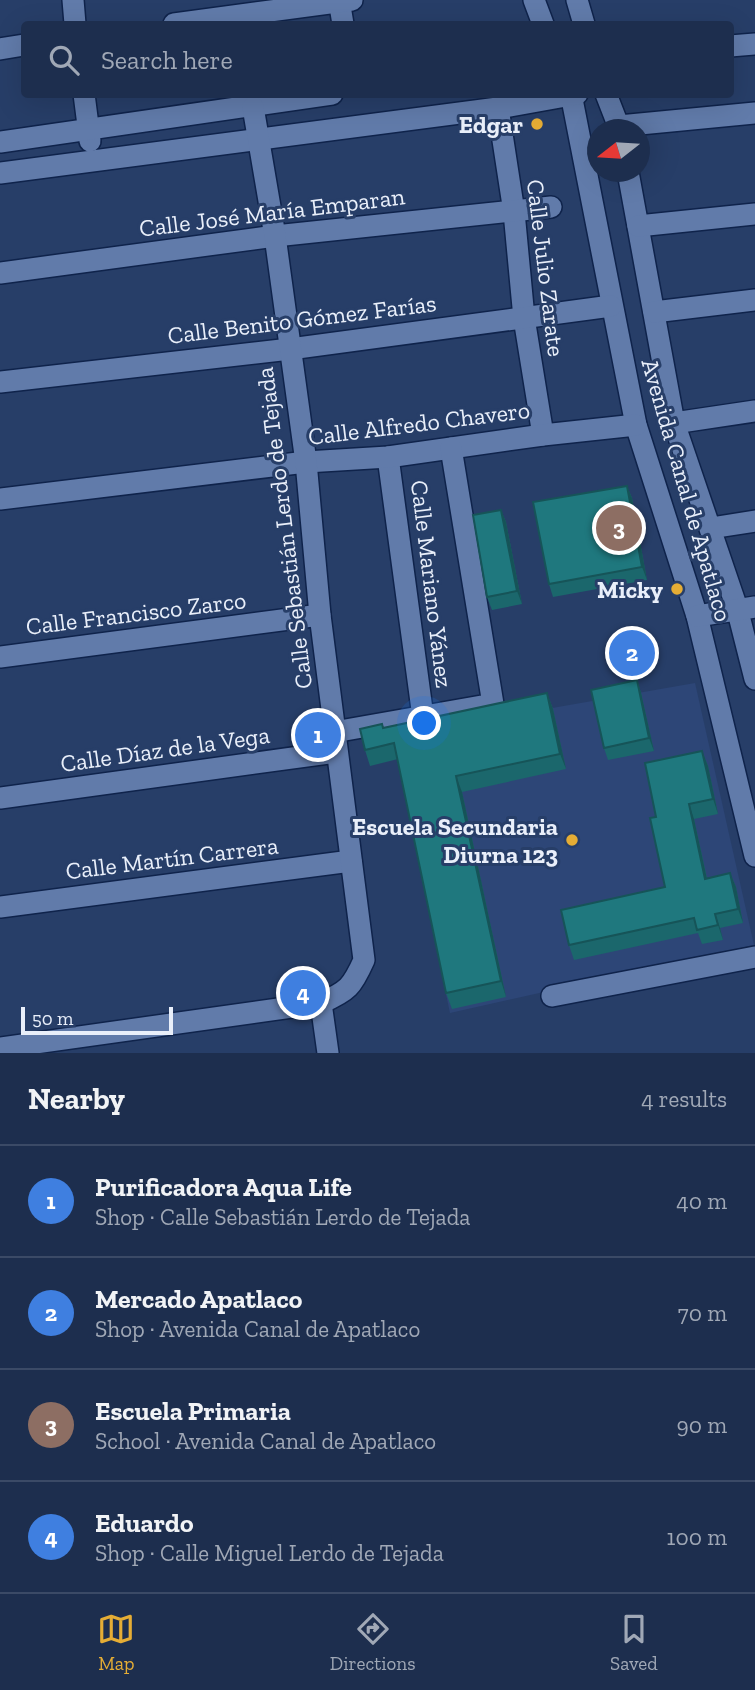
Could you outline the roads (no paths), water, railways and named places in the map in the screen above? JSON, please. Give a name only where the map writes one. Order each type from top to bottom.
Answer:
[{"type":"street","points":[[72,0],[75,21]]},
{"type":"street","points":[[534,0],[542,21]]},
{"type":"street","points":[[577,0],[583,21]]},
{"type":"street","points":[[196,21],[343,1],[343,21]]},
{"type":"street","points":[[734,46],[755,44]]},
{"type":"street","points":[[0,49],[21,46]]},
{"type":"street","points":[[85,98],[93,161]]},
{"type":"street","points":[[0,142],[308,98]]},
{"type":"street","points":[[0,173],[498,108],[556,98]]},
{"type":"street","name":"Avenida Canal de Apatlaco","points":[[574,98],[611,306],[636,425],[697,616],[755,856]]},
{"type":"street","points":[[609,98],[617,119]]},
{"type":"street","name":"Calle Sebastián Lerdo de Tejada","points":[[253,107],[275,236],[306,462],[320,615],[364,960],[354,983],[339,995],[321,1003]]},
{"type":"street","name":"Calle Julio Zarate","points":[[498,108],[514,212],[524,318],[543,435]]},
{"type":"street","points":[[650,125],[755,113]]},
{"type":"street","name":"Avenida Canal de Apatlaco","points":[[630,182],[674,423],[711,528],[746,608],[755,679]]},
{"type":"street","name":"Calle José María Emparan","points":[[0,273],[275,236],[551,207]]},
{"type":"street","points":[[638,226],[755,214]]},
{"type":"street","points":[[654,312],[755,300]]},
{"type":"street","name":"Calle Benito Gómez Farías","points":[[0,382],[290,349],[611,306]]},
{"type":"street","points":[[674,423],[755,411]]},
{"type":"street","name":"Calle Alfredo Chavero","points":[[0,499],[306,462],[388,457],[636,425]]},
{"type":"street","name":"Calle Díaz de la Vega","points":[[0,798],[335,742],[423,717],[493,704],[451,448]]},
{"type":"street","name":"Calle Mariano Yánez","points":[[388,457],[423,717]]},
{"type":"street","points":[[711,528],[755,521]]},
{"type":"street","points":[[697,616],[746,608]]},
{"type":"street","name":"Calle Francisco Zarco","points":[[0,657],[320,615]]},
{"type":"street","name":"Calle Martín Carrera","points":[[0,907],[351,861]]},
{"type":"street","points":[[552,996],[755,957]]},
{"type":"street","points":[[0,1048],[321,1003],[328,1053]]},
{"type":"place","name":"Edgar","points":[[537,124]]},
{"type":"place","name":"Escuela Primaria","points":[[619,528]]},
{"type":"place","name":"Micky","points":[[677,589]]},
{"type":"place","name":"Mercado Apatlaco","points":[[632,653]]},
{"type":"place","name":"Purificadora Aqua Life","points":[[318,735]]},
{"type":"place","name":"Escuela Secundaria Diurna 123","points":[[572,840]]},
{"type":"place","name":"Eduardo","points":[[303,993]]}]
